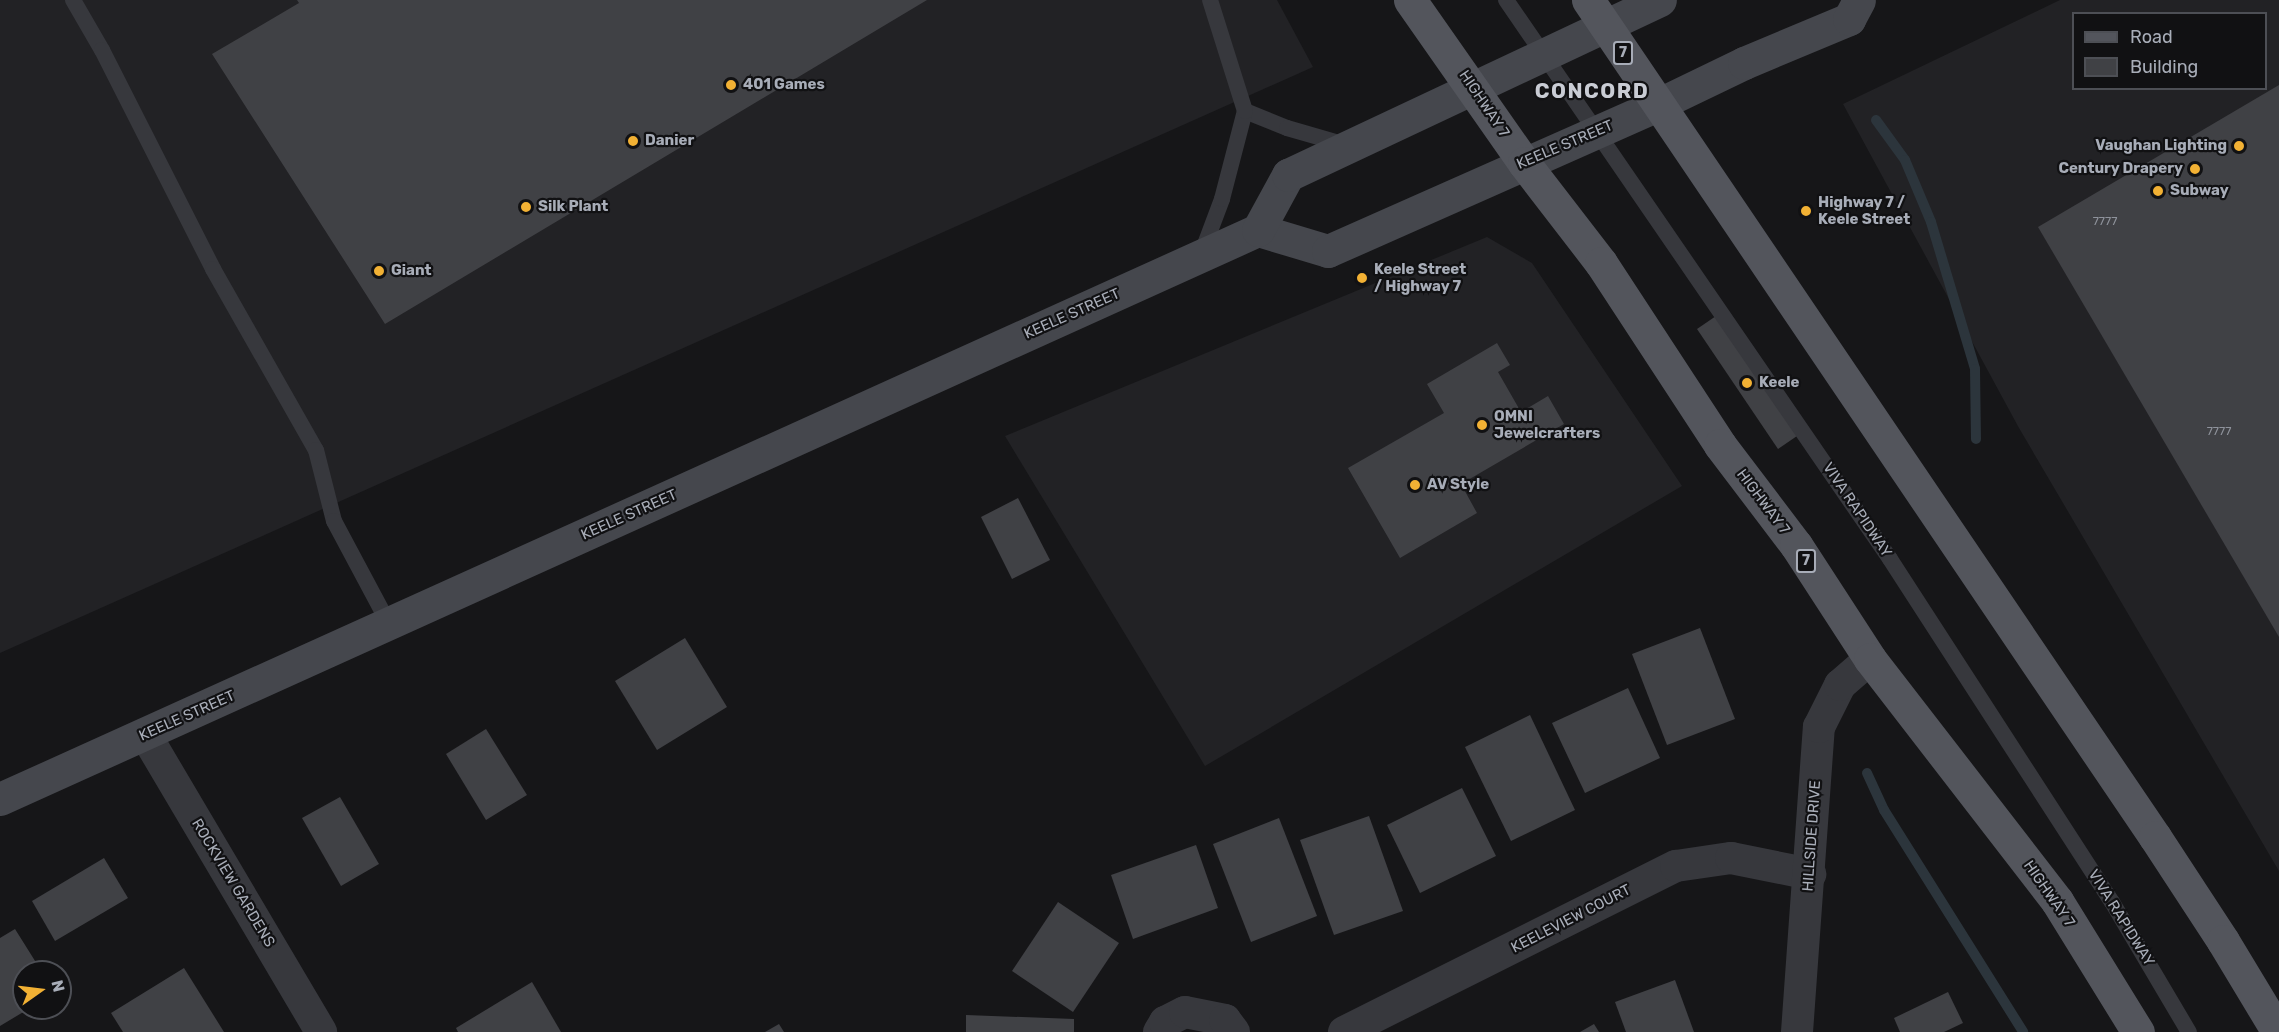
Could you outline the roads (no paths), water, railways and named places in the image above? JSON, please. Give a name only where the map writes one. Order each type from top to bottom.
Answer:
[{"type":"main road","name":"HIGHWAY 7","points":[[1410,0],[1474,88],[1524,163],[1601,263],[1720,445],[1796,545],[1870,659],[2057,901],[2138,1032]]},
{"type":"main road","points":[[1258,230],[1288,175],[1544,55],[1597,13],[1660,0]]},
{"type":"main road","name":"KEELE STREET","points":[[0,799],[1258,230],[1328,252],[1657,105],[1744,63],[1849,19],[1858,0]]},
{"type":"main road","name":"7","points":[[1597,13],[1657,105],[2155,837],[2223,941],[2278,1032]]},
{"type":"street","name":"HILLSIDE DRIVE","points":[[1797,1032],[1819,727],[1840,686],[1870,659]]},
{"type":"street","name":"ROCKVIEW GARDENS","points":[[145,734],[321,1032]]},
{"type":"street","name":"KEELEVIEW COURT","points":[[1344,1032],[1676,866],[1731,858],[1810,874]]},
{"type":"street","points":[[1159,1032],[1165,1022],[1185,1012],[1225,1020],[1234,1032]]},
{"type":"lane","points":[[73,0],[102,50],[213,270],[316,450],[334,521],[389,624]]},
{"type":"lane","points":[[1200,256],[1222,199],[1245,111],[1210,0]]},
{"type":"lane","name":"VIVA RAPIDWAY","points":[[1506,0],[1890,559],[2112,902],[2189,1032]]},
{"type":"lane","points":[[1245,111],[1287,128],[1350,146]]},
{"type":"waterway","points":[[1876,120],[1905,160],[1931,222],[1975,369],[1976,439]]},
{"type":"waterway","points":[[1867,773],[1884,810],[2023,1032]]},
{"type":"place","name":"401 Games","points":[[731,85]]},
{"type":"place","name":"Danier","points":[[633,141]]},
{"type":"place","name":"Vaughan Lighting","points":[[2239,146]]},
{"type":"place","name":"Century Drapery","points":[[2195,169]]},
{"type":"place","name":"Subway","points":[[2158,191]]},
{"type":"place","name":"Silk Plant","points":[[526,207]]},
{"type":"place","name":"Highway 7 / Keele Street","points":[[1806,211]]},
{"type":"place","name":"Giant","points":[[379,271]]},
{"type":"place","name":"Keele Street / Highway 7","points":[[1362,278]]},
{"type":"place","name":"Keele","points":[[1747,383]]},
{"type":"place","name":"OMNI Jewelcrafters","points":[[1482,425]]},
{"type":"place","name":"AV Style","points":[[1415,485]]},
{"type":"district","name":"CONCORD","points":[[1592,91]]}]
